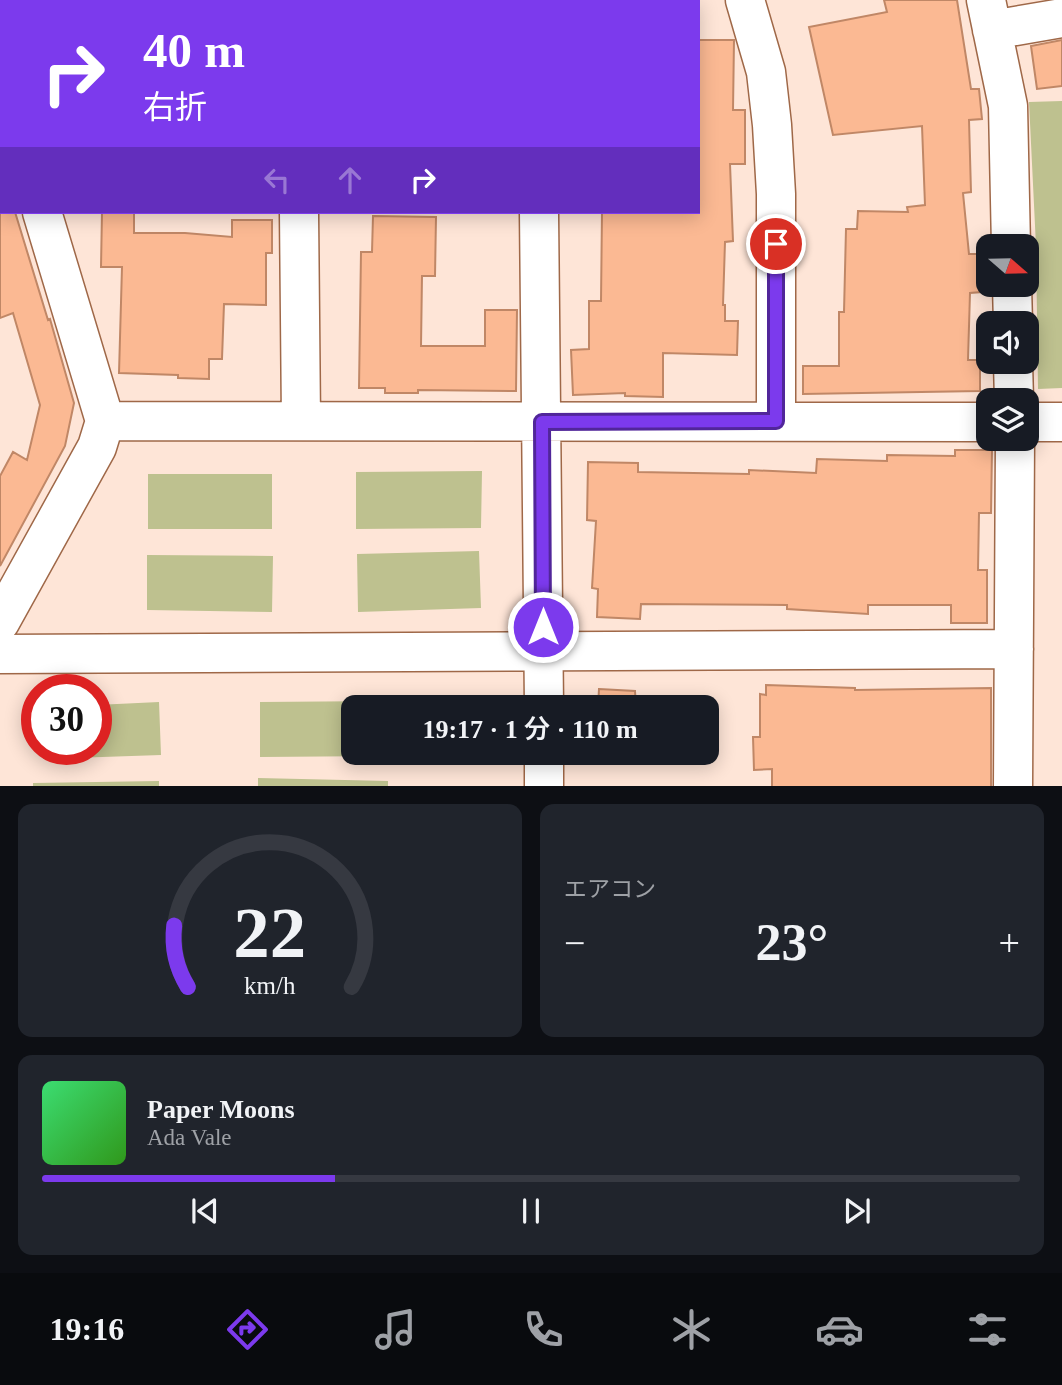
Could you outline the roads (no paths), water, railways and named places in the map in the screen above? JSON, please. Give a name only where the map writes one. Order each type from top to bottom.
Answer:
[{"type":"street","points":[[745,0],[766,72],[772,125],[776,194],[776,421]]},
{"type":"street","points":[[1011,234],[1008,106],[989,15],[1062,18]]},
{"type":"street","points":[[0,622],[97,447],[105,421],[43,214]]},
{"type":"street","points":[[299,214],[301,421]]},
{"type":"street","points":[[539,214],[544,695]]},
{"type":"street","points":[[105,421],[976,422]]},
{"type":"street","points":[[1039,422],[1062,422]]},
{"type":"street","points":[[1013,786],[1015,451]]},
{"type":"street","points":[[0,654],[1014,649]]},
{"type":"street","points":[[544,765],[544,786]]}]
